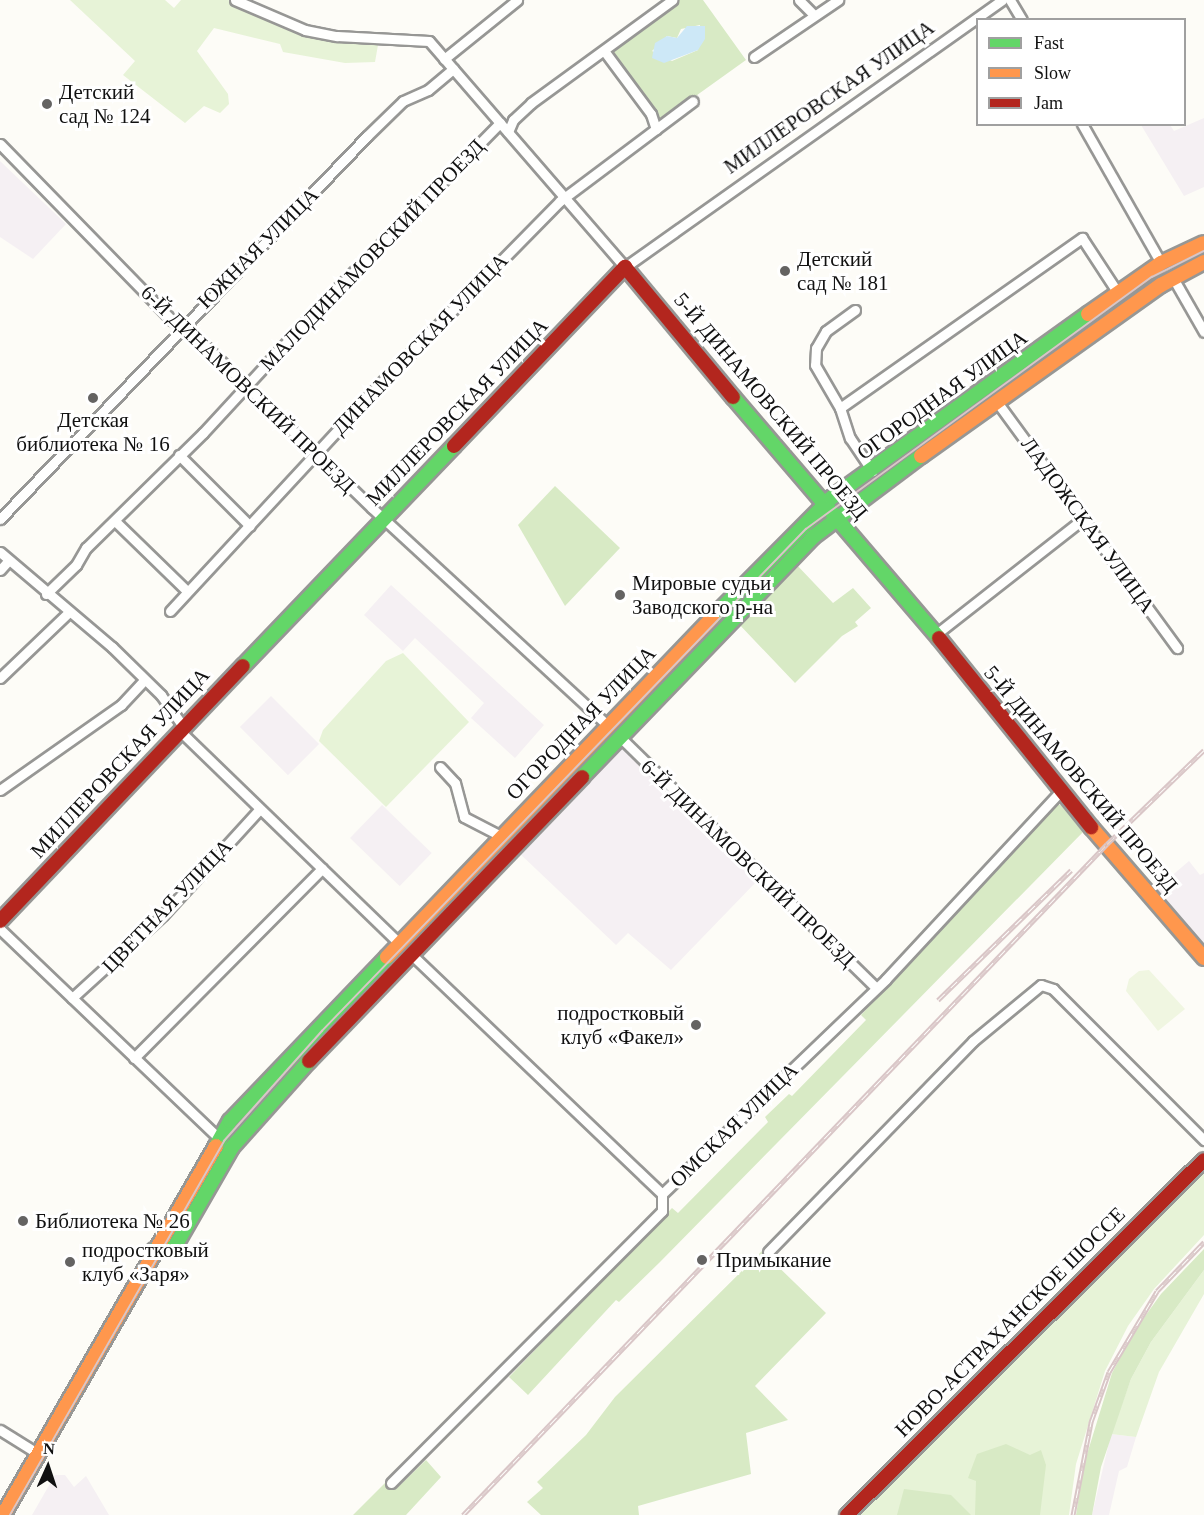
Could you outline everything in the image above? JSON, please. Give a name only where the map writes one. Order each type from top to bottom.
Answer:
[{"type":"street","name":"5-Й ДИНАМОВСКИЙ ПРОЕЗД","points":[[235,0],[305,30],[370,40],[429,41],[566,196],[935,635],[1060,792],[1204,958]]},
{"type":"street","points":[[444,59],[517,0]]},
{"type":"street","name":"МАЛОДИНАМОВСКИЙ ПРОЕЗД","points":[[508,132],[531,103],[605,52],[672,0]]},
{"type":"street","points":[[799,0],[814,15]]},
{"type":"street","points":[[754,57],[838,0]]},
{"type":"street","name":"МИЛЛЕРОВСКАЯ УЛИЦА","points":[[977,18],[1002,0]]},
{"type":"street","points":[[1010,0],[1021,18]]},
{"type":"street","name":"МИЛЛЕРОВСКАЯ УЛИЦА","points":[[0,921],[181,728],[625,267],[976,18]]},
{"type":"street","points":[[605,52],[651,114],[656,129]]},
{"type":"street","name":"ЮЖНАЯ УЛИЦА","points":[[0,519],[181,327],[403,101],[428,90],[453,69]]},
{"type":"street","name":"ДИНАМОВСКАЯ УЛИЦА","points":[[170,610],[316,452],[566,196],[693,101]]},
{"type":"street","name":"МАЛОДИНАМОВСКИЙ ПРОЕЗД","points":[[46,594],[500,123]]},
{"type":"street","points":[[1083,126],[1161,263]]},
{"type":"street","name":"6-Й ДИНАМОВСКИЙ ПРОЕЗД","points":[[0,144],[181,327],[194,334],[384,519],[607,725]]},
{"type":"street","points":[[840,408],[1083,238],[1118,293]]},
{"type":"street","name":"ОГОРОДНАЯ УЛИЦА","points":[[3,1515],[218,1137],[399,943],[607,725],[824,505],[1161,263],[1204,243]]},
{"type":"street","name":"ОГОРОДНАЯ УЛИЦА","points":[[154,1250],[174,1248],[243,1132],[792,558],[836,518],[997,402],[1173,278],[1204,262]]},
{"type":"street","points":[[1173,278],[1204,332]]},
{"type":"street","points":[[855,310],[826,331],[816,348],[815,365],[840,408],[850,438],[872,471]]},
{"type":"street","name":"ЛАДОЖСКАЯ УЛИЦА","points":[[997,402],[1177,648]]},
{"type":"street","points":[[179,455],[250,526]]},
{"type":"street","points":[[935,635],[1084,518]]},
{"type":"street","points":[[115,521],[187,591]]},
{"type":"street","points":[[0,552],[68,614],[112,647],[160,695],[181,728],[259,810],[399,943]]},
{"type":"street","points":[[0,570],[8,561]]},
{"type":"street","points":[[0,678],[68,614]]},
{"type":"street","points":[[0,790],[121,705],[144,681]]},
{"type":"street","name":"6-Й ДИНАМОВСКИЙ ПРОЕЗД","points":[[621,738],[876,988]]},
{"type":"street","points":[[440,767],[455,783],[464,818],[501,836]]},
{"type":"street","name":"ОМСКАЯ УЛИЦА","points":[[391,1483],[662,1211],[662,1194],[876,988],[1060,792]]},
{"type":"street","name":"ЦВЕТНАЯ УЛИЦА","points":[[72,998],[163,915],[259,810]]},
{"type":"street","points":[[134,1058],[322,869]]},
{"type":"street","points":[[0,929],[218,1137]]},
{"type":"street","points":[[412,954],[662,1194]]},
{"type":"street","points":[[768,1252],[973,1041],[1031,989],[1041,985],[1053,988],[1204,1140]]},
{"type":"street","name":"НОВО-АСТРАХАНСКОЕ ШОССЕ","points":[[847,1515],[1204,1160]]},
{"type":"street","points":[[0,1430],[37,1453]]},
{"type":"shaded area","points":[[1204,118],[1204,187],[1184,196],[1142,126],[1171,126],[1174,131]]},
{"type":"shaded area","points":[[0,161],[66,224],[33,259],[0,237]]},
{"type":"shaded area","points":[[391,585],[544,725],[515,758],[471,718],[484,703],[415,638],[403,651],[364,615]]},
{"type":"shaded area","points":[[271,696],[319,744],[288,775],[240,727]]},
{"type":"shaded area","points":[[623,746],[758,880],[671,970],[628,933],[616,945],[517,851]]},
{"type":"shaded area","points":[[382,805],[432,853],[400,886],[350,838]]},
{"type":"shaded area","points":[[1189,861],[1200,875],[1204,873],[1204,950],[1154,891]]},
{"type":"shaded area","points":[[1111,1434],[1136,1437],[1127,1467],[1119,1471],[1109,1515],[1092,1515]]},
{"type":"shaded area","points":[[55,1475],[65,1475],[74,1487],[86,1476],[109,1515],[32,1515]]},
{"type":"green space","points":[[70,0],[165,0],[174,8],[181,0],[228,0],[336,40],[378,45],[375,62],[345,63],[283,52],[280,44],[214,28],[197,51],[228,94],[229,104],[220,113],[204,106],[185,123],[123,75],[135,61]]},
{"type":"green space","points":[[677,0],[703,0],[746,60],[658,123],[611,52]],"holes":[[[700,25],[698,50],[672,61],[652,51],[667,36],[677,38],[681,29]]]},
{"type":"green space","points":[[555,486],[620,548],[565,606],[518,525]]},
{"type":"green space","points":[[794,562],[833,603],[853,588],[871,608],[855,622],[858,626],[842,636],[795,683],[736,621]]},
{"type":"green space","points":[[403,653],[469,722],[386,807],[319,741],[323,730],[386,661]]},
{"type":"green space","points":[[1055,804],[1065,806],[1086,829],[660,1262],[619,1302],[616,1300],[528,1395],[509,1377],[672,1208],[678,1213],[768,1122],[765,1117],[789,1094],[792,1096],[866,1020],[861,1015]]},
{"type":"green space","points":[[1149,970],[1185,1009],[1158,1031],[1126,991],[1129,979],[1139,971]]},
{"type":"green space","points":[[1204,1173],[1204,1235],[1154,1289],[1128,1326],[1105,1371],[1076,1464],[1069,1515],[860,1515]]},
{"type":"green space","points":[[1204,1249],[1204,1270],[1151,1342],[1131,1379],[1101,1467],[1092,1515],[1076,1515],[1084,1464],[1112,1373],[1135,1330],[1161,1294]]},
{"type":"green space","points":[[762,1251],[826,1313],[755,1386],[788,1420],[746,1433],[751,1474],[638,1506],[639,1515],[541,1515],[527,1502],[543,1488],[537,1482],[586,1435],[615,1397]]},
{"type":"green space","points":[[1204,1270],[1204,1294],[1159,1372],[1136,1437],[1111,1434],[1131,1379],[1151,1342]]},
{"type":"green space","points":[[1006,1444],[1030,1455],[1041,1450],[1046,1465],[1040,1515],[975,1515],[976,1481],[968,1478],[977,1454]]},
{"type":"green space","points":[[426,1460],[441,1477],[406,1515],[353,1515],[387,1481],[396,1489]]},
{"type":"green space","points":[[904,1489],[951,1495],[971,1515],[897,1515]]},
{"type":"water","points":[[687,26],[705,26],[705,39],[698,50],[664,63],[652,58],[655,43],[667,36],[677,38]]},
{"type":"tram line","points":[[10,1515],[224,1141],[322,1031],[806,529],[1152,277],[1204,251]]},
{"type":"railway","points":[[463,1515],[1107,844],[1204,750]]},
{"type":"railway","points":[[938,1000],[1071,870]]},
{"type":"railway","points":[[1073,1515],[1091,1422],[1109,1372],[1157,1291],[1204,1242]]},
{"type":"traffic: fast","points":[[712,618],[831,498],[1088,314]]},
{"type":"traffic: fast","points":[[733,397],[939,638]]},
{"type":"traffic: fast","points":[[243,666],[454,446]]},
{"type":"traffic: fast","points":[[582,777],[813,537],[921,456]]},
{"type":"traffic: fast","points":[[216,1146],[230,1121],[387,957]]},
{"type":"traffic: fast","points":[[154,1250],[174,1248],[232,1147],[309,1061]]},
{"type":"traffic: slow","points":[[1088,314],[1161,263],[1204,243]]},
{"type":"traffic: slow","points":[[921,456],[1161,285],[1204,262]]},
{"type":"traffic: slow","points":[[387,957],[712,618]]},
{"type":"traffic: slow","points":[[1091,827],[1204,958]]},
{"type":"traffic: slow","points":[[3,1515],[216,1146]]},
{"type":"traffic: jam","points":[[454,446],[625,267],[733,397]]},
{"type":"traffic: jam","points":[[939,638],[1091,827]]},
{"type":"traffic: jam","points":[[0,921],[243,666]]},
{"type":"traffic: jam","points":[[309,1061],[582,777]]},
{"type":"traffic: jam","points":[[847,1515],[1204,1160]]},
{"type":"place","name":"Детский сад № 124","points":[[47,104]]},
{"type":"place","name":"Детский сад № 181","points":[[785,271]]},
{"type":"place","name":"Детская библиотека № 16","points":[[93,398]]},
{"type":"place","name":"Мировые судьи Заводского р-на","points":[[620,595]]},
{"type":"place","name":"подростковый клуб «Факел»","points":[[696,1025]]},
{"type":"place","name":"Библиотека № 26","points":[[23,1221]]},
{"type":"place","name":"Примыкание","points":[[702,1260]]},
{"type":"place","name":"подростковый клуб «Заря»","points":[[70,1262]]}]
